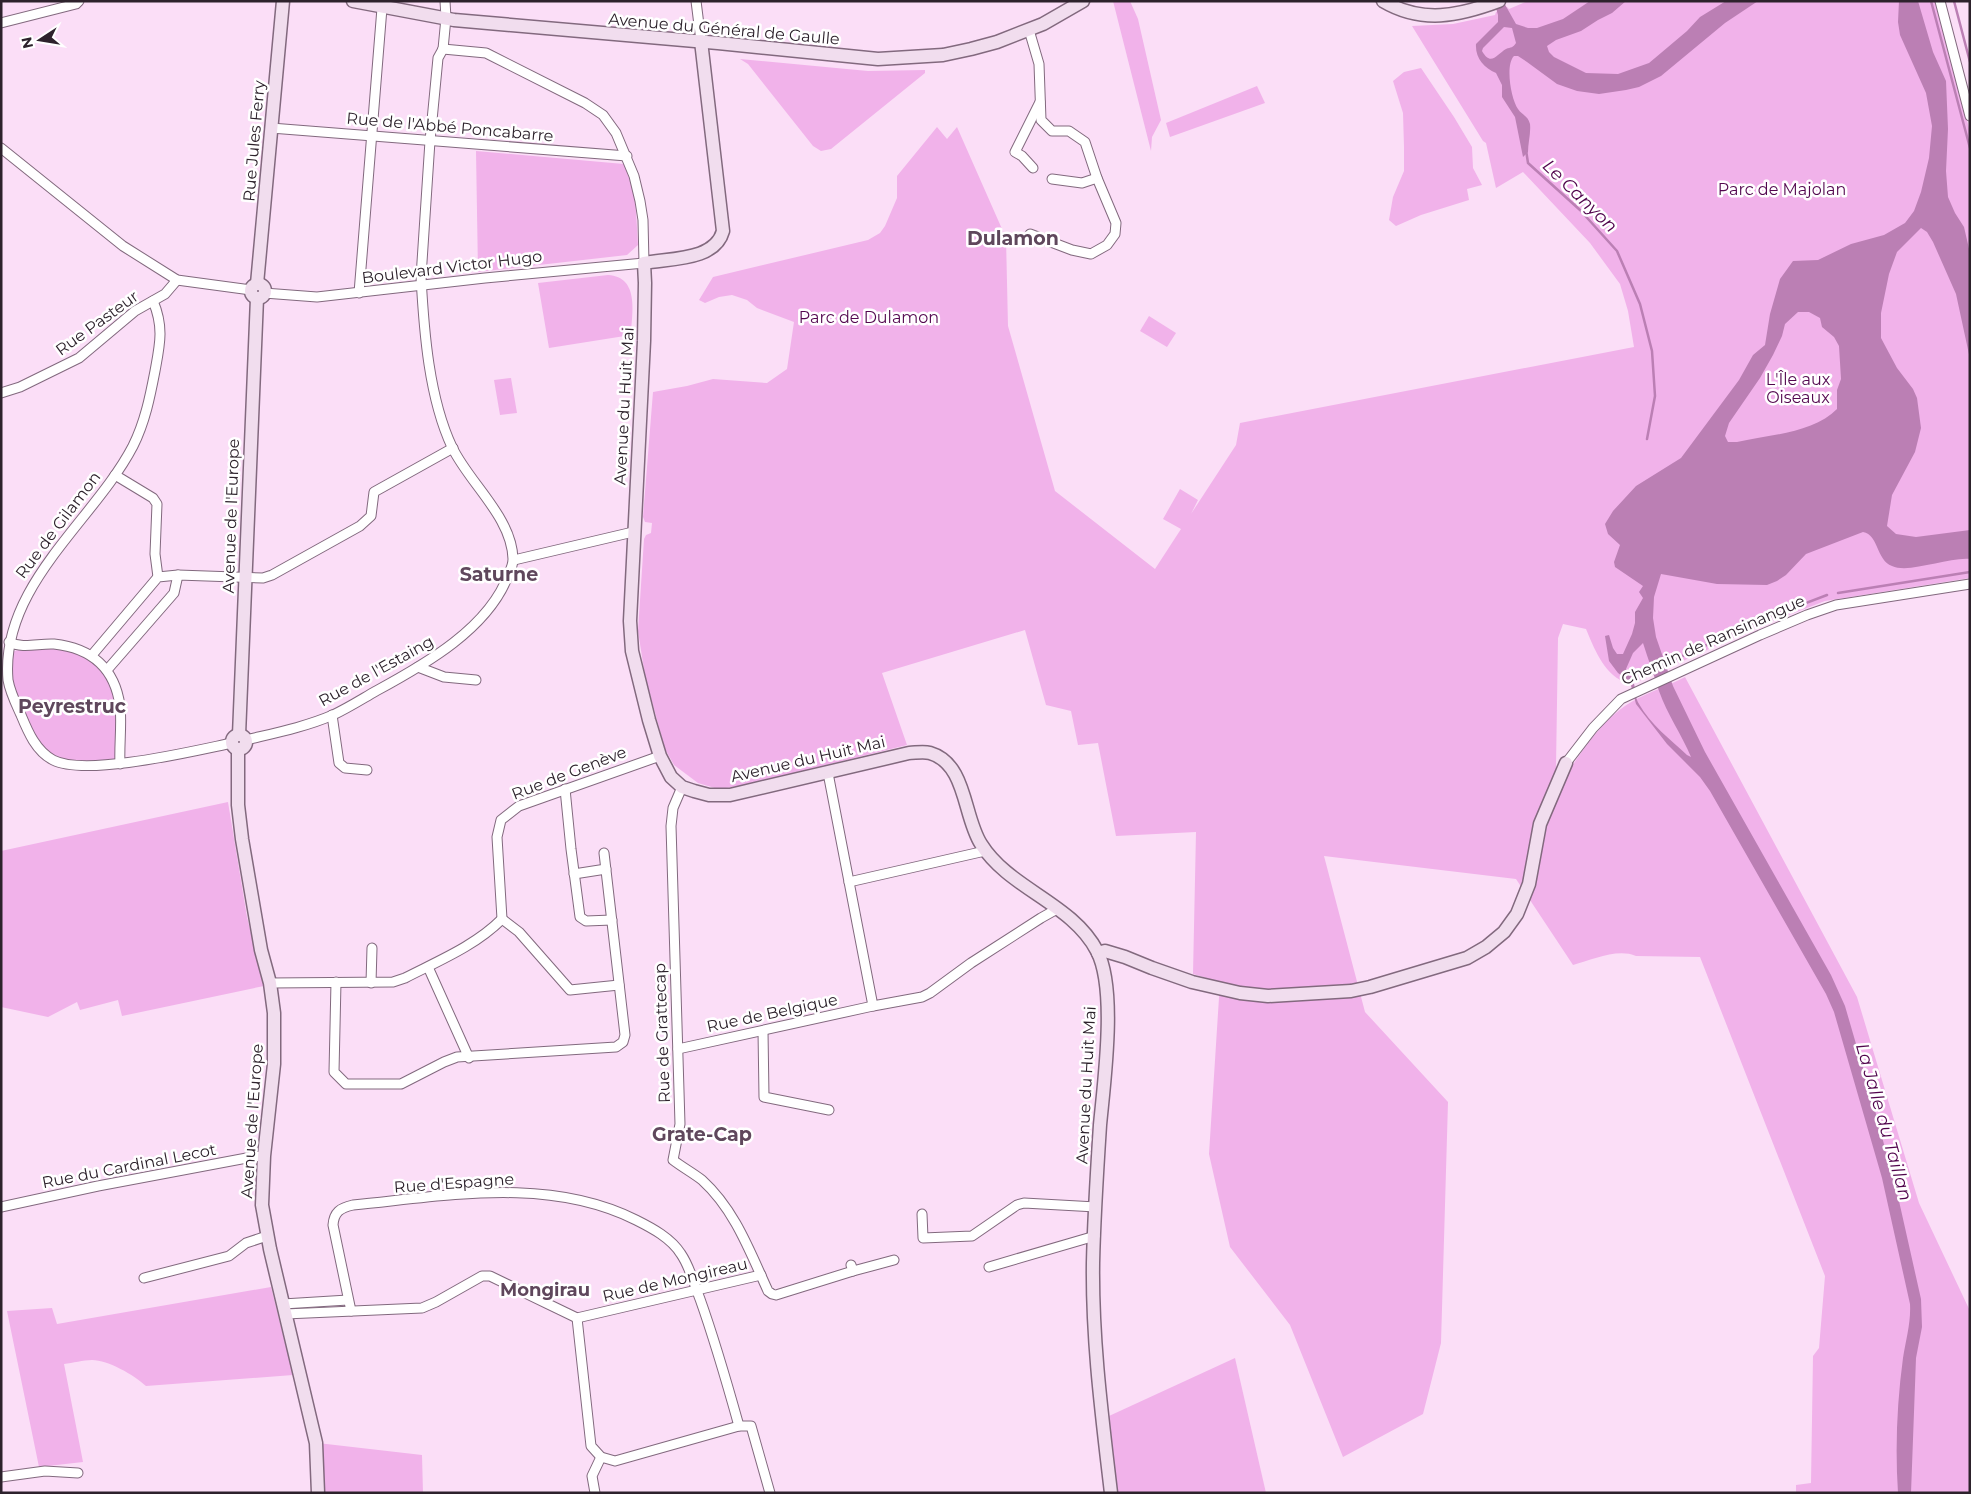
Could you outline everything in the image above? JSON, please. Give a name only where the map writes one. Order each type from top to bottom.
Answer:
[{"type":"main road","name":"Rue Jules Ferry","points":[[257,292],[283,1]]},
{"type":"main road","name":"Avenue du Général de Gaulle","points":[[353,1],[382,8],[446,18],[878,59],[943,55],[971,49],[1029,30],[1083,1]]},
{"type":"main road","points":[[1383,1],[1397,10],[1423,16],[1458,14],[1499,1]]},
{"type":"main road","points":[[644,263],[706,252],[715,246],[722,236],[723,226],[701,41]]},
{"type":"main road","name":"Avenue du Huit Mai","points":[[644,263],[644,341],[633,532],[630,633],[637,677],[660,756],[671,777],[682,787],[709,795],[730,795],[909,753],[928,752],[941,758],[951,766],[977,838],[985,851],[997,864],[1072,921],[1087,935],[1098,953],[1106,986],[1107,1016],[1096,1207],[1093,1324],[1111,1493]]},
{"type":"main road","name":"Avenue de l'Europe","points":[[257,292],[237,796],[242,839],[274,1013],[274,1064],[264,1156],[262,1205],[267,1236],[316,1442],[318,1493]]},
{"type":"main road","name":"Chemin de Ransinangue","points":[[1098,953],[1105,950],[1192,982],[1240,993],[1268,996],[1351,991],[1467,958],[1486,947],[1504,932],[1517,914],[1529,884],[1540,824],[1566,763]]},
{"type":"street","points":[[1,24],[76,4],[79,1]]},
{"type":"street","points":[[445,1],[446,18],[443,49],[438,58],[430,141],[422,286],[428,352],[436,400],[444,428],[453,448],[493,508],[508,535],[514,560],[633,532]]},
{"type":"street","points":[[696,1],[701,41]]},
{"type":"street","points":[[1940,1],[1970,116]]},
{"type":"street","points":[[359,293],[382,8]]},
{"type":"street","points":[[1029,30],[1039,64],[1042,100],[1041,120],[1052,131],[1069,131],[1085,142],[1097,178],[1116,223],[1115,234],[1108,245],[1091,254],[1072,250],[1030,234]]},
{"type":"street","name":"Avenue du Huit Mai","points":[[443,49],[486,53],[585,102],[603,115],[616,133],[627,156],[640,201],[643,220],[644,263]]},
{"type":"street","points":[[1033,168],[1022,156],[1015,152],[1042,100]]},
{"type":"street","name":"Rue de l'Abbé Poncabarre","points":[[271,128],[627,156]]},
{"type":"street","points":[[1,148],[123,246],[177,280]]},
{"type":"street","points":[[1052,179],[1082,183],[1097,178]]},
{"type":"street","name":"Boulevard Victor Hugo","points":[[177,280],[257,292],[317,297],[485,278],[644,263]]},
{"type":"street","name":"Rue Pasteur","points":[[1,393],[27,384],[80,358],[135,311],[165,294],[177,280]]},
{"type":"street","name":"Rue de Gilamon","points":[[153,301],[161,322],[150,400],[143,424],[115,475],[39,571],[16,617],[9,642],[8,680],[29,733],[42,752],[54,760],[95,766],[120,764],[238,742]]},
{"type":"street","points":[[92,655],[158,576],[263,578],[272,575],[360,526],[371,516],[374,492],[453,448]]},
{"type":"street","points":[[115,475],[152,498],[157,504],[155,554],[158,576]]},
{"type":"street","name":"Rue de l'Estaing","points":[[238,742],[291,729],[332,715],[440,653],[468,630],[487,610],[506,583],[514,560]]},
{"type":"street","points":[[107,670],[174,593],[178,575]]},
{"type":"street","name":"Chemin de Ransinangue","points":[[1566,763],[1593,728],[1621,699],[1806,615],[1836,605],[1970,584]]},
{"type":"street","points":[[9,642],[20,646],[53,644],[68,647],[92,655],[107,670],[116,688],[120,705],[120,764]]},
{"type":"street","points":[[418,667],[444,677],[476,680]]},
{"type":"street","points":[[332,715],[339,763],[345,768],[367,770]]},
{"type":"street","name":"Rue de Genève","points":[[502,919],[497,837],[501,820],[518,806],[660,756]]},
{"type":"street","points":[[828,773],[873,1006]]},
{"type":"street","name":"Rue de Grattecap","points":[[682,787],[673,808],[671,826],[680,1124],[673,1160],[701,1180],[722,1202],[739,1228],[761,1275]]},
{"type":"street","points":[[565,789],[580,917],[586,921],[612,920]]},
{"type":"street","points":[[849,882],[985,851]]},
{"type":"street","points":[[336,982],[334,1072],[346,1084],[401,1084],[444,1062],[458,1058],[616,1047],[623,1042],[625,1035],[604,853]]},
{"type":"street","points":[[574,874],[606,869]]},
{"type":"street","name":"Rue de Belgique","points":[[678,1049],[922,997],[971,963],[1057,909]]},
{"type":"street","points":[[270,983],[393,982],[428,967],[487,934],[502,919],[519,932],[570,990],[619,984]]},
{"type":"street","points":[[371,983],[372,948]]},
{"type":"street","points":[[428,967],[469,1058]]},
{"type":"street","points":[[763,1031],[764,1097],[830,1110]]},
{"type":"street","name":"Rue du Cardinal Lecot","points":[[1,1207],[252,1156],[264,1156]]},
{"type":"street","name":"Rue d'Espagne","points":[[351,1311],[333,1226],[334,1216],[342,1208],[353,1205],[477,1193],[544,1194],[585,1201],[621,1212],[650,1226],[672,1243],[687,1264],[697,1290]]},
{"type":"street","points":[[922,1214],[923,1238],[967,1237],[978,1233],[1017,1205],[1024,1203],[1096,1207]]},
{"type":"street","points":[[989,1267],[1095,1234]]},
{"type":"street","points":[[144,1278],[229,1256],[246,1243],[267,1236]]},
{"type":"street","points":[[761,1275],[768,1291],[776,1295],[852,1268],[894,1260]]},
{"type":"street","name":"Rue de Mongireau","points":[[577,1318],[761,1275]]},
{"type":"street","points":[[284,1309],[351,1311],[422,1308],[482,1276],[490,1276],[577,1318],[591,1446],[600,1458],[615,1461],[739,1426],[751,1426],[770,1493]]},
{"type":"street","points":[[697,1290],[714,1336],[739,1426]]},
{"type":"street","points":[[284,1309],[348,1300]]},
{"type":"street","points":[[594,1493],[592,1476],[600,1458]]},
{"type":"street","points":[[1,1477],[45,1471],[78,1473]]},
{"type":"green space","points":[[1113,1],[1130,1],[1138,19],[1161,120],[1152,137],[1151,151]]},
{"type":"green space","points":[[1528,1],[1936,1],[1970,132],[1970,578],[1825,601],[1755,628],[1639,681],[1623,681],[1616,677],[1600,659],[1586,629],[1563,624],[1558,638],[1556,768],[1570,769],[1598,731],[1623,707],[1685,677],[1857,997],[1919,1203],[1970,1311],[1970,1493],[1796,1493],[1796,1485],[1811,1483],[1813,1356],[1819,1348],[1825,1276],[1700,957],[1636,956],[1621,953],[1573,965],[1516,879],[1324,856],[1365,1012],[1448,1102],[1441,1343],[1423,1414],[1343,1457],[1290,1325],[1230,1247],[1209,1154],[1220,982],[1193,974],[1196,832],[1116,836],[1098,743],[1078,745],[1071,711],[1046,705],[1025,630],[882,673],[907,745],[741,786],[718,789],[698,783],[674,765],[665,749],[645,676],[638,631],[644,539],[646,535],[651,533],[652,523],[645,522],[643,517],[653,392],[713,379],[767,383],[787,369],[794,322],[757,308],[747,300],[732,295],[719,297],[705,303],[699,300],[713,277],[868,240],[880,233],[897,198],[897,176],[937,127],[947,139],[957,127],[1006,238],[1008,326],[1055,491],[1155,569],[1181,529],[1163,519],[1180,489],[1198,500],[1191,514],[1236,445],[1240,423],[1634,347],[1628,311],[1620,284],[1590,243],[1523,172],[1496,188],[1486,143],[1412,26],[1453,24],[1495,15],[1496,12],[1507,7],[1509,9]]},
{"type":"green space","points":[[740,59],[868,71],[925,70],[925,73],[831,149],[821,151],[813,146],[748,64]]},
{"type":"green space","points":[[1421,68],[1472,147],[1473,168],[1482,185],[1467,189],[1469,200],[1421,215],[1396,226],[1389,220],[1393,197],[1404,171],[1404,147],[1403,113],[1393,81],[1404,72]]},
{"type":"green space","points":[[1257,86],[1265,103],[1170,137],[1166,123]]},
{"type":"green space","points":[[476,151],[624,164],[635,195],[638,245],[627,255],[478,272]]},
{"type":"green space","points":[[608,275],[618,277],[630,289],[633,307],[631,335],[549,348],[538,283]]},
{"type":"green space","points":[[1149,316],[1176,333],[1167,347],[1140,331]]},
{"type":"green space","points":[[511,378],[517,413],[500,415],[494,380]]},
{"type":"green space","points":[[39,647],[69,651],[89,659],[101,669],[108,680],[116,709],[116,756],[112,761],[84,763],[66,760],[49,753],[36,739],[15,689],[12,676],[12,652]]},
{"type":"green space","points":[[228,802],[247,917],[264,986],[122,1016],[118,1000],[80,1010],[77,1002],[48,1017],[1,1007],[1,851]]},
{"type":"green space","points":[[271,1287],[293,1375],[146,1386],[135,1377],[106,1363],[85,1360],[64,1364],[83,1462],[39,1467],[7,1311],[52,1308],[57,1324]]},
{"type":"green space","points":[[1235,1358],[1266,1493],[1117,1493],[1109,1416]]},
{"type":"green space","points":[[309,1442],[422,1455],[423,1493],[312,1493]]},
{"type":"shaded area","points":[[1494,1],[1503,1],[1516,24],[1528,28],[1537,28],[1563,19],[1590,1],[1626,1],[1612,13],[1581,31],[1556,40],[1547,46],[1549,52],[1554,57],[1586,73],[1618,74],[1649,63],[1687,31],[1700,17],[1726,1],[1758,1],[1725,23],[1661,76],[1639,87],[1626,90],[1599,94],[1577,91],[1557,84],[1518,56],[1514,56],[1511,60],[1509,74],[1511,90],[1515,104],[1530,124],[1528,152],[1523,157],[1515,117],[1502,97],[1502,85],[1496,73],[1481,62],[1476,49],[1476,44],[1498,22]],"holes":[[[1504,27],[1512,28],[1516,43],[1514,46],[1506,49],[1494,58],[1491,59],[1485,56],[1482,51],[1483,48]]]},
{"type":"shaded area","points":[[1899,1],[1918,1],[1933,52],[1946,81],[1948,129],[1946,171],[1948,197],[1964,227],[1970,253],[1970,359],[1956,294],[1933,242],[1927,232],[1921,228],[1897,252],[1889,274],[1881,313],[1881,338],[1897,368],[1913,389],[1917,398],[1921,428],[1915,452],[1892,495],[1887,526],[1896,534],[1916,537],[1970,530],[1970,559],[1899,568],[1892,566],[1883,559],[1875,542],[1868,534],[1863,532],[1806,554],[1786,575],[1767,585],[1717,584],[1661,574],[1654,597],[1653,618],[1656,637],[1673,686],[1705,752],[1831,975],[1845,1006],[1899,1201],[1921,1299],[1922,1327],[1916,1358],[1911,1493],[1898,1493],[1897,1459],[1899,1391],[1909,1324],[1910,1304],[1882,1178],[1834,1012],[1826,994],[1710,791],[1700,777],[1667,744],[1636,704],[1630,682],[1618,673],[1609,661],[1605,636],[1609,635],[1617,654],[1623,654],[1632,634],[1635,612],[1643,598],[1639,592],[1643,586],[1615,567],[1614,562],[1620,545],[1608,534],[1605,524],[1613,511],[1636,486],[1681,458],[1739,380],[1753,355],[1765,345],[1770,314],[1780,279],[1793,261],[1818,260],[1851,244],[1884,235],[1905,223],[1914,211],[1921,192],[1929,158],[1932,126],[1926,93],[1900,35],[1898,22]],"holes":[[[1798,312],[1809,312],[1820,318],[1822,327],[1834,337],[1839,346],[1841,379],[1837,390],[1837,409],[1816,423],[1790,432],[1728,442],[1725,436],[1729,423],[1760,378],[1782,336],[1785,324]],[[1643,643],[1662,700],[1691,757],[1655,725],[1639,704],[1633,679],[1626,669],[1633,653]]]},
{"type":"waterway","points":[[1931,1],[1970,148]]},
{"type":"waterway","points":[[1954,1],[1970,62]]},
{"type":"waterway","name":"Le Canyon","points":[[1526,150],[1528,163],[1580,210],[1617,251],[1640,304],[1652,351],[1655,396],[1647,439]]},
{"type":"waterway","points":[[1838,593],[1970,572]]},
{"type":"waterway","points":[[1665,664],[1759,621],[1827,595]]},
{"type":"district","name":"Dulamon","points":[[1013,238]]},
{"type":"district","name":"Saturne","points":[[499,574]]},
{"type":"district","name":"Peyrestruc","points":[[72,706]]},
{"type":"district","name":"Grate-Cap","points":[[702,1134]]},
{"type":"district","name":"Mongirau","points":[[545,1290]]},
{"type":"park label","name":"Parc de Majolan","points":[[1782,189]]},
{"type":"park label","name":"Parc de Dulamon","points":[[869,317]]},
{"type":"park label","name":"L'Île aux Oiseaux","points":[[1798,388]]},
{"type":"water label","name":"La Jalle du Taillan","points":[[1884,1122]]}]
